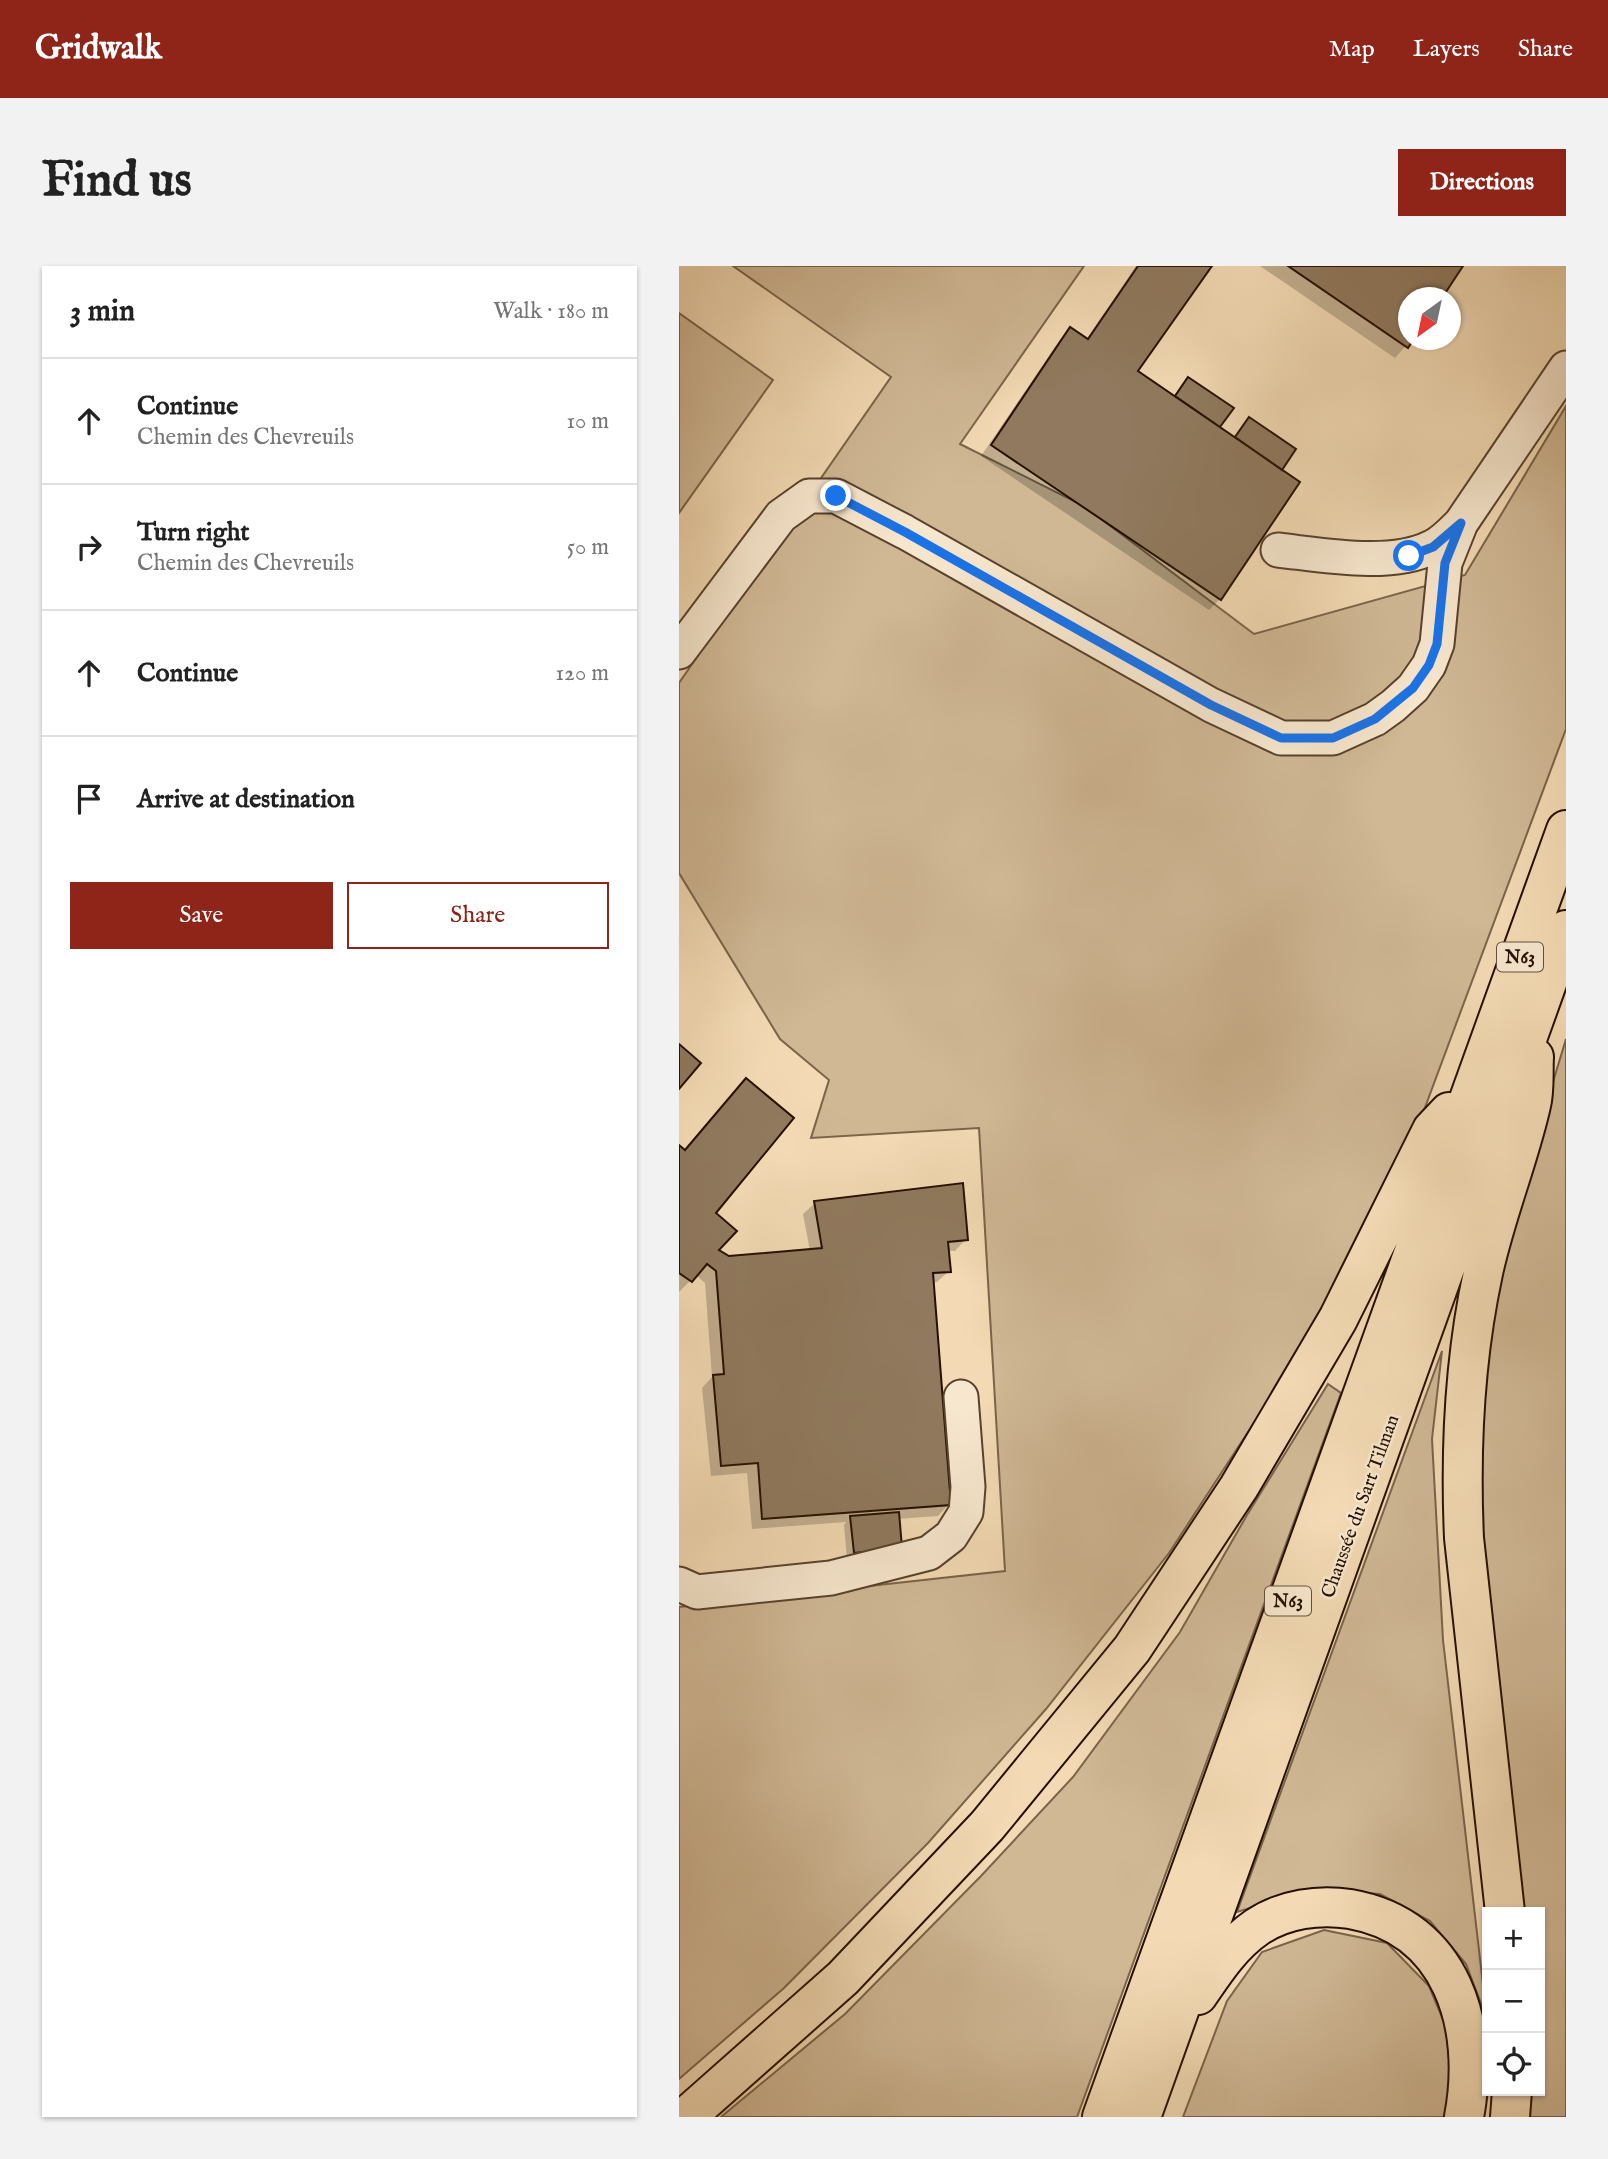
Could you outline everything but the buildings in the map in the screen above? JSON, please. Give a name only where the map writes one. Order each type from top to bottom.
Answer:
[{"type":"highway","name":"N63","points":[[1474,1084],[1566,830]]},
{"type":"highway","name":"N63","points":[[1535,1014],[1566,930]]},
{"type":"highway","points":[[1504,1907],[1464,1538],[1464,1410],[1470,1340],[1483,1272],[1532,1103],[1535,1014]]},
{"type":"highway","name":"Chaussée du Sart Tilman","points":[[1141,2117],[1535,1014]]},
{"type":"highway","points":[[686,2117],[852,1969],[987,1826],[1132,1650],[1239,1487],[1338,1319],[1432,1130],[1474,1084]]},
{"type":"highway","name":"Chaussée du Sart Tilman","points":[[1102,2117],[1474,1084]]},
{"type":"highway","points":[[1170,2037],[1232,1948],[1258,1926],[1283,1914],[1311,1907],[1363,1912],[1405,1930],[1425,1946],[1448,1976],[1464,2014],[1470,2056],[1464,2117]]},
{"type":"highway","points":[[1510,2117],[1512,2096]]},
{"type":"lane","points":[[679,652],[781,516],[809,496],[836,496],[905,532],[1211,705],[1281,738],[1333,738],[1375,719],[1413,688],[1429,665],[1437,644],[1445,563],[1461,523],[1566,368]]},
{"type":"lane","points":[[1277,550],[1342,557],[1409,556],[1433,547],[1461,523]]},
{"type":"lane","points":[[679,1584],[697,1592],[831,1578],[929,1553],[951,1536],[966,1512],[968,1487],[961,1397]]},
{"type":"shaded area","points":[[733,266],[1084,266],[960,444],[1084,506],[1254,634],[1465,575],[1566,406],[1566,729],[1424,1110],[1343,1273],[1297,1357],[1169,1553],[1046,1709],[928,1843],[784,1988],[679,2079],[679,1607],[1005,1571],[979,1128],[811,1138],[829,1080],[780,1039],[679,873],[679,683],[891,377]]},
{"type":"shaded area","points":[[679,313],[773,380],[679,513]]},
{"type":"shaded area","points":[[1566,1039],[1566,2117],[1519,2117],[1521,2096],[1545,2096],[1545,1907],[1517,1907],[1479,1488],[1479,1390],[1495,1273]]},
{"type":"shaded area","points":[[1442,1351],[1432,1439],[1443,1640],[1482,1976],[1482,2006],[1466,1964],[1430,1921],[1380,1894],[1309,1890],[1237,1912]]},
{"type":"shaded area","points":[[1328,1384],[1341,1393],[1077,2117],[721,2117],[845,2014],[981,1876],[1073,1777],[1180,1632],[1247,1515]]},
{"type":"shaded area","points":[[1324,1930],[1387,1943],[1429,1986],[1451,2039],[1449,2095],[1444,2117],[1183,2117],[1227,2001],[1262,1952]]},
{"type":"route","points":[[836,496],[905,532],[1211,705],[1281,738],[1333,738],[1375,719],[1413,688],[1429,665],[1437,644],[1445,563],[1461,523],[1433,547],[1409,556]]}]
